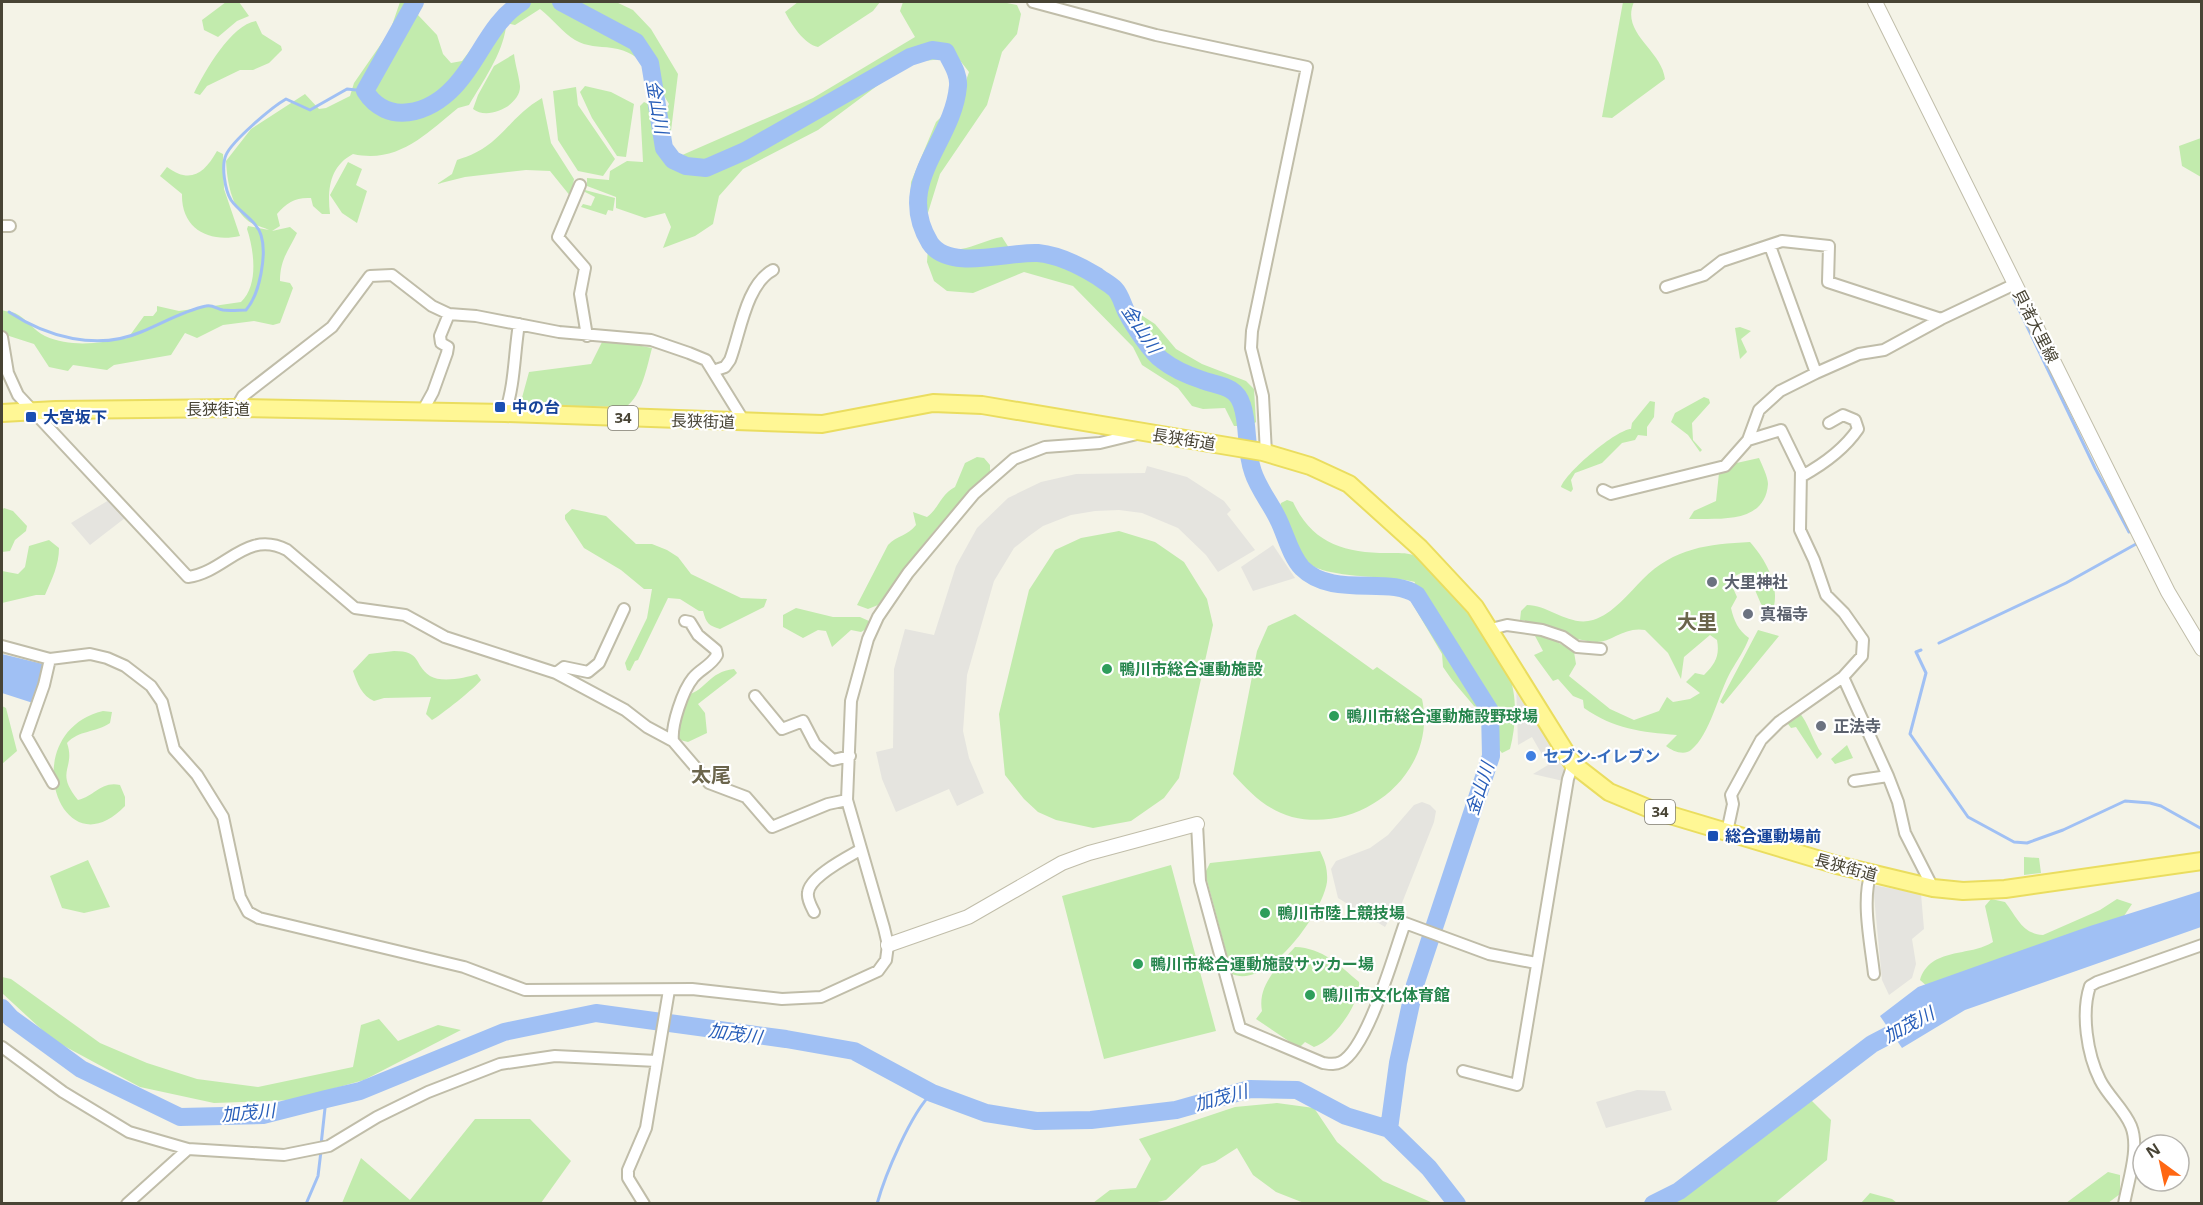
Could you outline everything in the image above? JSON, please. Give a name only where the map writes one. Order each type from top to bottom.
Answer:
[{"type":"main road","name":"長狭街道","points":[[2,413],[236,408],[506,412],[745,423],[832,424],[914,406],[950,403],[982,405],[1238,447],[1317,468],[1353,487],[1454,582],[1491,629],[1574,764],[1594,782],[1618,795],[1727,832],[1933,888],[1962,891],[2005,889],[2202,861]]},
{"type":"street","points":[[1036,2],[1156,34],[1307,67],[1252,331],[1251,348],[1263,396],[1265,453]]},
{"type":"street","name":"貝渚大里線","points":[[1875,2],[2168,592],[2202,649]]},
{"type":"street","points":[[580,185],[558,237],[585,268],[580,294],[587,336]]},
{"type":"street","points":[[1665,287],[1704,275],[1722,261],[1782,241],[1829,246],[1828,282],[1941,319]]},
{"type":"street","points":[[1770,246],[1816,373]]},
{"type":"street","points":[[713,371],[725,367],[730,360],[748,303],[762,278],[772,270]]},
{"type":"street","points":[[236,408],[243,396],[332,327],[370,276],[392,275],[432,306],[448,314],[476,316],[587,336],[651,340],[705,360],[745,423]]},
{"type":"street","points":[[1603,489],[1611,494],[1622,492],[1725,466],[1748,440],[1759,410],[1780,391],[1859,354],[1884,350],[1941,319],[2015,284]]},
{"type":"street","points":[[422,412],[433,392],[447,353],[448,347],[441,343],[440,336],[448,314]]},
{"type":"street","points":[[506,412],[513,388],[514,350],[519,324]]},
{"type":"street","points":[[2,337],[8,373],[18,395],[188,577],[212,568],[254,544],[274,543],[287,550],[355,608],[405,615],[445,637],[556,673],[626,710],[647,727],[674,741],[710,783],[746,797],[772,826],[828,804],[847,800]]},
{"type":"street","points":[[1802,476],[1821,464],[1858,429],[1856,420],[1843,415],[1829,423]]},
{"type":"street","points":[[1727,832],[1732,804],[1731,795],[1761,740],[1779,722],[1843,677],[1862,656],[1863,640],[1844,613],[1826,595],[1814,560],[1800,530],[1802,476],[1781,430],[1748,440]]},
{"type":"street","points":[[2,646],[50,659],[90,654],[107,658],[125,666],[151,686],[162,702],[174,748],[197,775],[223,817],[240,897],[248,912],[259,918],[464,967],[525,990],[692,989],[782,999],[821,997],[878,971],[886,960],[888,945],[847,800],[851,701],[868,639],[878,618],[908,573],[975,494],[1005,465],[1024,453],[1045,447],[1115,441],[1144,432]]},
{"type":"street","points":[[556,673],[564,667],[588,672],[593,669],[599,663],[624,609]]},
{"type":"street","points":[[674,741],[672,731],[683,695],[695,675],[705,670],[717,655],[716,650],[698,635],[690,622],[685,621]]},
{"type":"street","points":[[1491,629],[1507,625],[1542,630],[1563,637],[1577,647],[1601,649]]},
{"type":"street","points":[[50,659],[44,685],[26,736],[53,783]]},
{"type":"street","points":[[1843,677],[1888,776],[1898,802],[1905,833],[1933,888]]},
{"type":"street","points":[[755,696],[782,729],[803,722],[814,744],[832,760],[850,756]]},
{"type":"street","points":[[1463,1071],[1517,1085],[1568,779],[1574,764]]},
{"type":"street","points":[[1854,782],[1888,776]]},
{"type":"street","points":[[888,945],[968,917],[1062,863],[1089,853],[1197,824],[1200,881],[1240,1028],[1323,1063],[1342,1062],[1358,1044],[1371,1018],[1405,923],[1489,954],[1536,963]]},
{"type":"street","points":[[814,912],[807,894],[810,886],[817,877],[860,850]]},
{"type":"street","points":[[1871,873],[1868,894],[1874,974]]},
{"type":"street","points":[[2124,1203],[2134,1144],[2133,1135],[2131,1126],[2100,1081],[2094,1066],[2088,1042],[2087,996],[2090,986],[2116,974],[2202,945]]},
{"type":"street","points":[[644,1203],[628,1178],[628,1170],[646,1128],[669,990]]},
{"type":"street","points":[[2,1047],[63,1092],[129,1132],[188,1149],[284,1155],[329,1146],[377,1117],[428,1092],[500,1064],[555,1056],[657,1061]]},
{"type":"street","points":[[127,1203],[188,1149]]},
{"type":"green space","points":[[226,2],[239,2],[249,16],[237,21],[218,37],[204,30],[202,20]]},
{"type":"green space","points":[[400,2],[423,2],[418,15],[437,35],[443,54],[451,63],[462,61],[482,35],[502,25],[506,27],[500,48],[469,105],[458,108],[423,137],[398,151],[369,156],[353,154],[345,159],[332,179],[329,196],[330,214],[322,214],[313,206],[311,198],[301,198],[284,206],[277,214],[280,226],[272,231],[290,227],[297,233],[282,267],[280,281],[290,283],[293,288],[280,323],[273,325],[254,321],[223,325],[197,338],[185,333],[171,355],[114,365],[107,370],[73,365],[68,371],[49,367],[34,344],[2,332],[2,310],[19,315],[41,334],[55,340],[76,343],[107,341],[128,338],[144,316],[153,316],[157,311],[157,306],[179,311],[241,302],[247,295],[253,277],[253,257],[248,226],[269,230],[249,222],[237,208],[229,184],[226,161],[251,129],[305,94],[319,109],[350,96],[354,83],[390,31]]},
{"type":"green space","points":[[512,2],[616,2],[633,10],[651,29],[678,74],[669,147],[680,156],[813,98],[915,37],[900,11],[903,2],[1002,2],[1017,5],[1021,14],[1017,34],[1002,52],[987,105],[940,174],[926,219],[910,205],[911,182],[936,122],[960,98],[969,72],[958,58],[909,62],[818,130],[743,169],[719,196],[713,224],[695,236],[663,248],[671,227],[665,213],[645,218],[616,208],[616,197],[587,186],[587,178],[609,180],[610,171],[627,161],[643,162],[640,106],[644,102],[665,112],[669,104],[653,76],[640,61],[623,50],[588,45],[575,40],[540,9],[515,25],[506,23],[504,11]]},
{"type":"green space","points":[[798,2],[880,2],[873,11],[818,47],[803,38],[785,12]]},
{"type":"green space","points":[[1623,2],[1634,2],[1631,13],[1633,23],[1657,59],[1665,79],[1612,118],[1602,117]]},
{"type":"green space","points":[[256,21],[262,34],[281,46],[282,50],[269,63],[253,70],[240,70],[207,86],[200,95],[194,93],[228,40],[247,24]]},
{"type":"green space","points":[[514,54],[520,86],[515,99],[510,105],[495,112],[479,112],[473,109],[494,66]]},
{"type":"green space","points":[[585,86],[611,92],[634,104],[626,157],[617,156],[592,118],[580,92]]},
{"type":"green space","points":[[576,87],[578,105],[615,159],[603,176],[578,171],[558,140],[553,91]]},
{"type":"green space","points":[[542,98],[551,143],[574,179],[571,197],[550,171],[526,170],[465,177],[437,184],[452,174],[457,160],[484,148]]},
{"type":"green space","points":[[2201,138],[2201,177],[2182,166],[2179,146]]},
{"type":"green space","points":[[217,151],[223,154],[224,189],[240,236],[218,237],[199,231],[186,216],[182,194],[160,176],[167,167],[183,175],[196,174],[207,166]]},
{"type":"green space","points":[[348,162],[362,169],[356,185],[367,191],[357,223],[342,213],[330,195]]},
{"type":"green space","points":[[585,190],[615,198],[613,211],[608,210],[606,215],[581,207],[583,204],[591,206],[595,197]]},
{"type":"green space","points":[[1002,237],[1009,248],[1058,253],[1099,269],[1125,292],[1118,305],[1118,313],[1129,307],[1155,324],[1176,349],[1202,364],[1246,381],[1254,389],[1256,422],[1251,426],[1234,426],[1225,408],[1203,409],[1192,406],[1178,388],[1142,365],[1133,347],[1073,286],[1024,272],[973,293],[947,291],[934,281],[927,262],[928,248],[961,249]]},
{"type":"green space","points":[[1740,327],[1751,331],[1741,339],[1747,352],[1740,359],[1735,328]]},
{"type":"green space","points":[[602,342],[626,343],[652,348],[640,388],[632,402],[626,407],[520,405],[529,372],[591,364]]},
{"type":"green space","points":[[1704,397],[1709,399],[1710,403],[1692,423],[1693,440],[1702,450],[1700,452],[1688,435],[1671,422],[1675,413]]},
{"type":"green space","points":[[1650,401],[1655,402],[1654,417],[1647,427],[1647,436],[1638,435],[1635,440],[1622,443],[1602,463],[1575,473],[1571,480],[1573,489],[1571,492],[1561,487],[1572,472],[1593,452],[1615,436],[1631,429],[1632,423]]},
{"type":"green space","points":[[977,457],[984,458],[990,465],[990,472],[945,519],[878,605],[868,609],[857,605],[888,545],[916,525],[913,512],[927,517],[946,493],[955,487],[965,463]]},
{"type":"green space","points":[[1759,458],[1768,484],[1765,497],[1758,507],[1738,516],[1689,519],[1694,511],[1716,501],[1719,473],[1732,464]]},
{"type":"green space","points":[[1287,500],[1293,502],[1310,527],[1331,543],[1357,551],[1414,555],[1427,564],[1453,592],[1493,646],[1508,672],[1515,711],[1510,749],[1502,753],[1496,746],[1495,724],[1482,709],[1474,706],[1443,667],[1442,654],[1409,598],[1415,582],[1335,573],[1307,563],[1296,550],[1279,509],[1281,503]]},
{"type":"green space","points":[[4,508],[13,511],[27,526],[26,531],[15,540],[10,551],[2,552],[2,510]]},
{"type":"green space","points":[[572,509],[606,516],[636,544],[652,544],[667,550],[678,557],[691,574],[741,598],[767,599],[764,607],[720,629],[708,623],[703,611],[699,611],[680,599],[668,598],[638,660],[635,661],[630,671],[627,670],[625,663],[647,618],[652,589],[644,589],[621,570],[584,548],[565,519],[565,515]]},
{"type":"green space","name":"鴨川市総合運動施設","points":[[1119,531],[1155,542],[1184,562],[1207,599],[1213,625],[1179,778],[1164,798],[1131,821],[1093,828],[1056,820],[1038,812],[1024,799],[1005,775],[999,714],[1029,590],[1055,550],[1081,538]]},
{"type":"green space","points":[[49,540],[59,548],[59,554],[55,572],[45,595],[2,603],[2,571],[18,574],[25,567],[29,546]]},
{"type":"green space","points":[[1750,542],[1761,556],[1773,580],[1774,606],[1768,611],[1761,604],[1749,576],[1741,573],[1729,579],[1737,597],[1731,608],[1734,617],[1739,628],[1749,638],[1731,671],[1704,734],[1688,752],[1678,752],[1666,746],[1677,735],[1628,728],[1595,715],[1584,708],[1583,700],[1573,696],[1558,679],[1553,681],[1534,655],[1543,651],[1534,634],[1542,633],[1574,652],[1576,664],[1569,676],[1610,709],[1634,720],[1659,711],[1667,697],[1673,702],[1690,699],[1700,693],[1686,682],[1695,673],[1704,675],[1714,663],[1717,655],[1717,640],[1710,635],[1684,657],[1681,679],[1668,653],[1645,630],[1631,630],[1601,642],[1585,641],[1520,620],[1521,611],[1527,605],[1535,606],[1576,621],[1593,620],[1614,608],[1655,569],[1679,554],[1706,546]]},
{"type":"green space","points":[[796,608],[833,617],[860,617],[869,621],[868,628],[861,632],[851,630],[832,647],[826,631],[818,630],[803,638],[783,627],[783,615]]},
{"type":"green space","name":"鴨川市総合運動施設野球場","points":[[1295,614],[1373,670],[1377,667],[1422,699],[1424,726],[1418,751],[1406,773],[1389,792],[1368,807],[1344,816],[1318,820],[1283,814],[1260,800],[1233,774],[1257,651],[1268,626]]},
{"type":"green space","points":[[1758,630],[1779,636],[1723,704],[1720,702]]},
{"type":"green space","points":[[394,651],[409,653],[430,676],[435,678],[454,679],[477,674],[481,680],[432,720],[426,714],[431,697],[384,698],[374,701],[363,692],[353,671],[369,654]]},
{"type":"green space","points":[[734,669],[737,673],[734,676],[698,704],[705,713],[707,733],[688,742],[676,739],[687,695],[694,693],[718,674]]},
{"type":"green space","points":[[2,706],[6,708],[17,751],[2,764]]},
{"type":"green space","points":[[103,711],[112,712],[110,723],[77,736],[67,743],[69,759],[67,783],[78,800],[108,785],[120,785],[125,797],[125,806],[102,822],[82,823],[66,812],[56,792],[54,769],[60,745],[76,724]]},
{"type":"green space","points":[[1798,711],[1822,754],[1817,759],[1796,727],[1791,728],[1785,720]]},
{"type":"green space","points":[[1847,745],[1853,758],[1835,764],[1831,759]]},
{"type":"green space","name":"鴨川市陸上競技場","points":[[1320,851],[1326,866],[1327,882],[1316,911],[1305,929],[1277,960],[1261,971],[1246,976],[1232,974],[1205,873],[1210,863]]},
{"type":"green space","points":[[2024,857],[2039,858],[2041,873],[2024,875]]},
{"type":"green space","points":[[88,860],[110,907],[84,913],[62,908],[50,876]]},
{"type":"green space","name":"鴨川市総合運動施設サッカー場","points":[[1171,865],[1216,1031],[1104,1059],[1062,896]]},
{"type":"green space","points":[[1991,899],[2005,902],[2025,928],[2030,932],[2043,935],[2100,910],[2117,899],[2132,904],[2120,922],[1937,995],[1920,980],[1932,962],[1941,957],[1984,947],[1993,942],[1985,906]]},
{"type":"green space","name":"鴨川市文化体育館","points":[[1295,947],[1314,950],[1322,954],[1359,982],[1356,1000],[1345,1020],[1330,1037],[1314,1047],[1305,1042],[1299,1048],[1256,1019],[1262,1011],[1261,1002],[1266,984],[1276,968]]},
{"type":"green space","points":[[2,977],[11,979],[100,1043],[147,1063],[197,1079],[258,1087],[353,1067],[361,1025],[379,1019],[398,1041],[438,1025],[461,1030],[364,1080],[293,1100],[214,1103],[140,1087],[53,1040],[2,993]]},
{"type":"green space","points":[[1810,1099],[1831,1120],[1827,1160],[1775,1203],[1668,1203]]},
{"type":"green space","points":[[1277,1103],[1314,1108],[1337,1142],[1383,1181],[1433,1203],[1304,1203],[1276,1192],[1253,1175],[1237,1148],[1215,1162],[1202,1166],[1166,1200],[1149,1204],[1093,1203],[1110,1190],[1136,1188],[1151,1159],[1139,1139],[1235,1107]]},
{"type":"green space","points":[[475,1119],[530,1119],[571,1161],[541,1203],[342,1203],[361,1158],[410,1200]]},
{"type":"green space","points":[[2108,1172],[2120,1175],[2120,1194],[2108,1203],[2066,1203]]},
{"type":"green space","points":[[1870,1193],[1892,1199],[1897,1203],[1861,1203]]},
{"type":"shaded area","points":[[1147,466],[1187,477],[1224,501],[1231,510],[1227,514],[1255,550],[1218,572],[1206,555],[1178,528],[1142,513],[1119,510],[1071,515],[1043,526],[1029,536],[1014,548],[994,581],[967,675],[963,731],[969,758],[984,793],[957,806],[949,789],[896,812],[882,779],[876,752],[893,748],[894,669],[905,629],[934,635],[956,566],[977,528],[1008,498],[1041,482],[1076,474],[1145,473]]},
{"type":"shaded area","points":[[109,500],[125,518],[90,545],[71,523]]},
{"type":"shaded area","points":[[1273,545],[1295,578],[1253,591],[1241,567]]},
{"type":"shaded area","points":[[1516,680],[1566,765],[1563,781],[1533,774],[1548,765],[1532,737],[1518,745]]},
{"type":"shaded area","points":[[1422,802],[1430,805],[1436,811],[1434,822],[1400,908],[1397,905],[1385,927],[1338,898],[1331,869],[1336,861],[1370,848],[1388,835],[1414,805]]},
{"type":"shaded area","points":[[1873,885],[1921,894],[1924,929],[1912,939],[1916,964],[1912,978],[1889,995],[1882,980]]},
{"type":"shaded area","points":[[1637,1090],[1665,1091],[1672,1110],[1606,1128],[1596,1102]]},
{"type":"water","points":[[2,654],[43,664],[33,703],[2,693]]},
{"type":"water","points":[[2201,891],[2201,927],[1965,1010],[1902,1048],[1880,1016],[1918,987],[2090,926]]},
{"type":"waterway","name":"金山川","points":[[415,2],[365,91],[374,102],[385,109],[396,112],[421,109],[444,96],[463,76],[501,20],[522,2]]},
{"type":"waterway","name":"金山川","points":[[561,2],[636,42],[650,63],[664,148],[673,160],[686,166],[706,168],[745,151],[910,57],[932,50],[946,52],[956,72],[958,86],[954,107],[921,182],[918,201],[920,221],[930,243],[939,252],[951,257],[981,258],[1026,253],[1054,256],[1083,268],[1111,285],[1119,294],[1138,331],[1158,356],[1187,374],[1226,387],[1239,398],[1246,421],[1253,472],[1278,519],[1294,557],[1302,568],[1315,577],[1329,582],[1406,589],[1417,595],[1490,711],[1491,756],[1415,985],[1398,1063],[1389,1129]]},
{"type":"waterway","points":[[9,312],[39,328],[90,341],[124,338],[189,311],[208,306],[223,310],[246,310],[255,294],[261,274],[263,243],[256,225],[229,196],[224,171],[226,155],[236,141],[253,125],[286,99],[310,110],[347,89],[365,91]]},
{"type":"waterway","points":[[2012,295],[2095,468],[2129,532]]},
{"type":"waterway","points":[[1939,643],[2066,583],[2136,544]]},
{"type":"waterway","points":[[1921,650],[1916,652],[1926,673],[1910,734],[1968,817],[2014,842],[2027,843],[2063,830],[2125,801],[2161,806],[2202,829]]},
{"type":"waterway","name":"加茂川","points":[[2,1008],[11,1018],[81,1069],[180,1117],[263,1115],[360,1091],[504,1032],[596,1013],[786,1039],[854,1051],[932,1093],[986,1113],[1036,1121],[1091,1120],[1176,1110],[1250,1089],[1297,1090],[1346,1116],[1389,1129],[1429,1168],[1457,1204]]},
{"type":"waterway","name":"加茂川","points":[[1653,1204],[1679,1191],[1872,1044],[1914,1022]]},
{"type":"waterway","points":[[877,1204],[892,1161],[907,1129],[932,1093]]},
{"type":"waterway","points":[[321,1145],[326,1099]]},
{"type":"waterway","points":[[306,1204],[318,1176],[321,1151]]},
{"type":"place","name":"中の台","points":[[500,407]]},
{"type":"place","name":"大宮坂下","points":[[31,417]]},
{"type":"place","name":"大里神社","points":[[1712,582]]},
{"type":"place","name":"真福寺","points":[[1748,614]]},
{"type":"place","name":"鴨川市総合運動施設","points":[[1107,669]]},
{"type":"place","name":"鴨川市総合運動施設野球場","points":[[1334,716]]},
{"type":"place","name":"正法寺","points":[[1821,726]]},
{"type":"place","name":"セブン-イレブン","points":[[1531,756]]},
{"type":"place","name":"総合運動場前","points":[[1713,836]]},
{"type":"place","name":"鴨川市陸上競技場","points":[[1265,913]]},
{"type":"place","name":"鴨川市総合運動施設サッカー場","points":[[1138,964]]},
{"type":"place","name":"鴨川市文化体育館","points":[[1310,995]]},
{"type":"district","name":"大里","points":[[1697,622]]},
{"type":"district","name":"太尾","points":[[711,775]]}]
